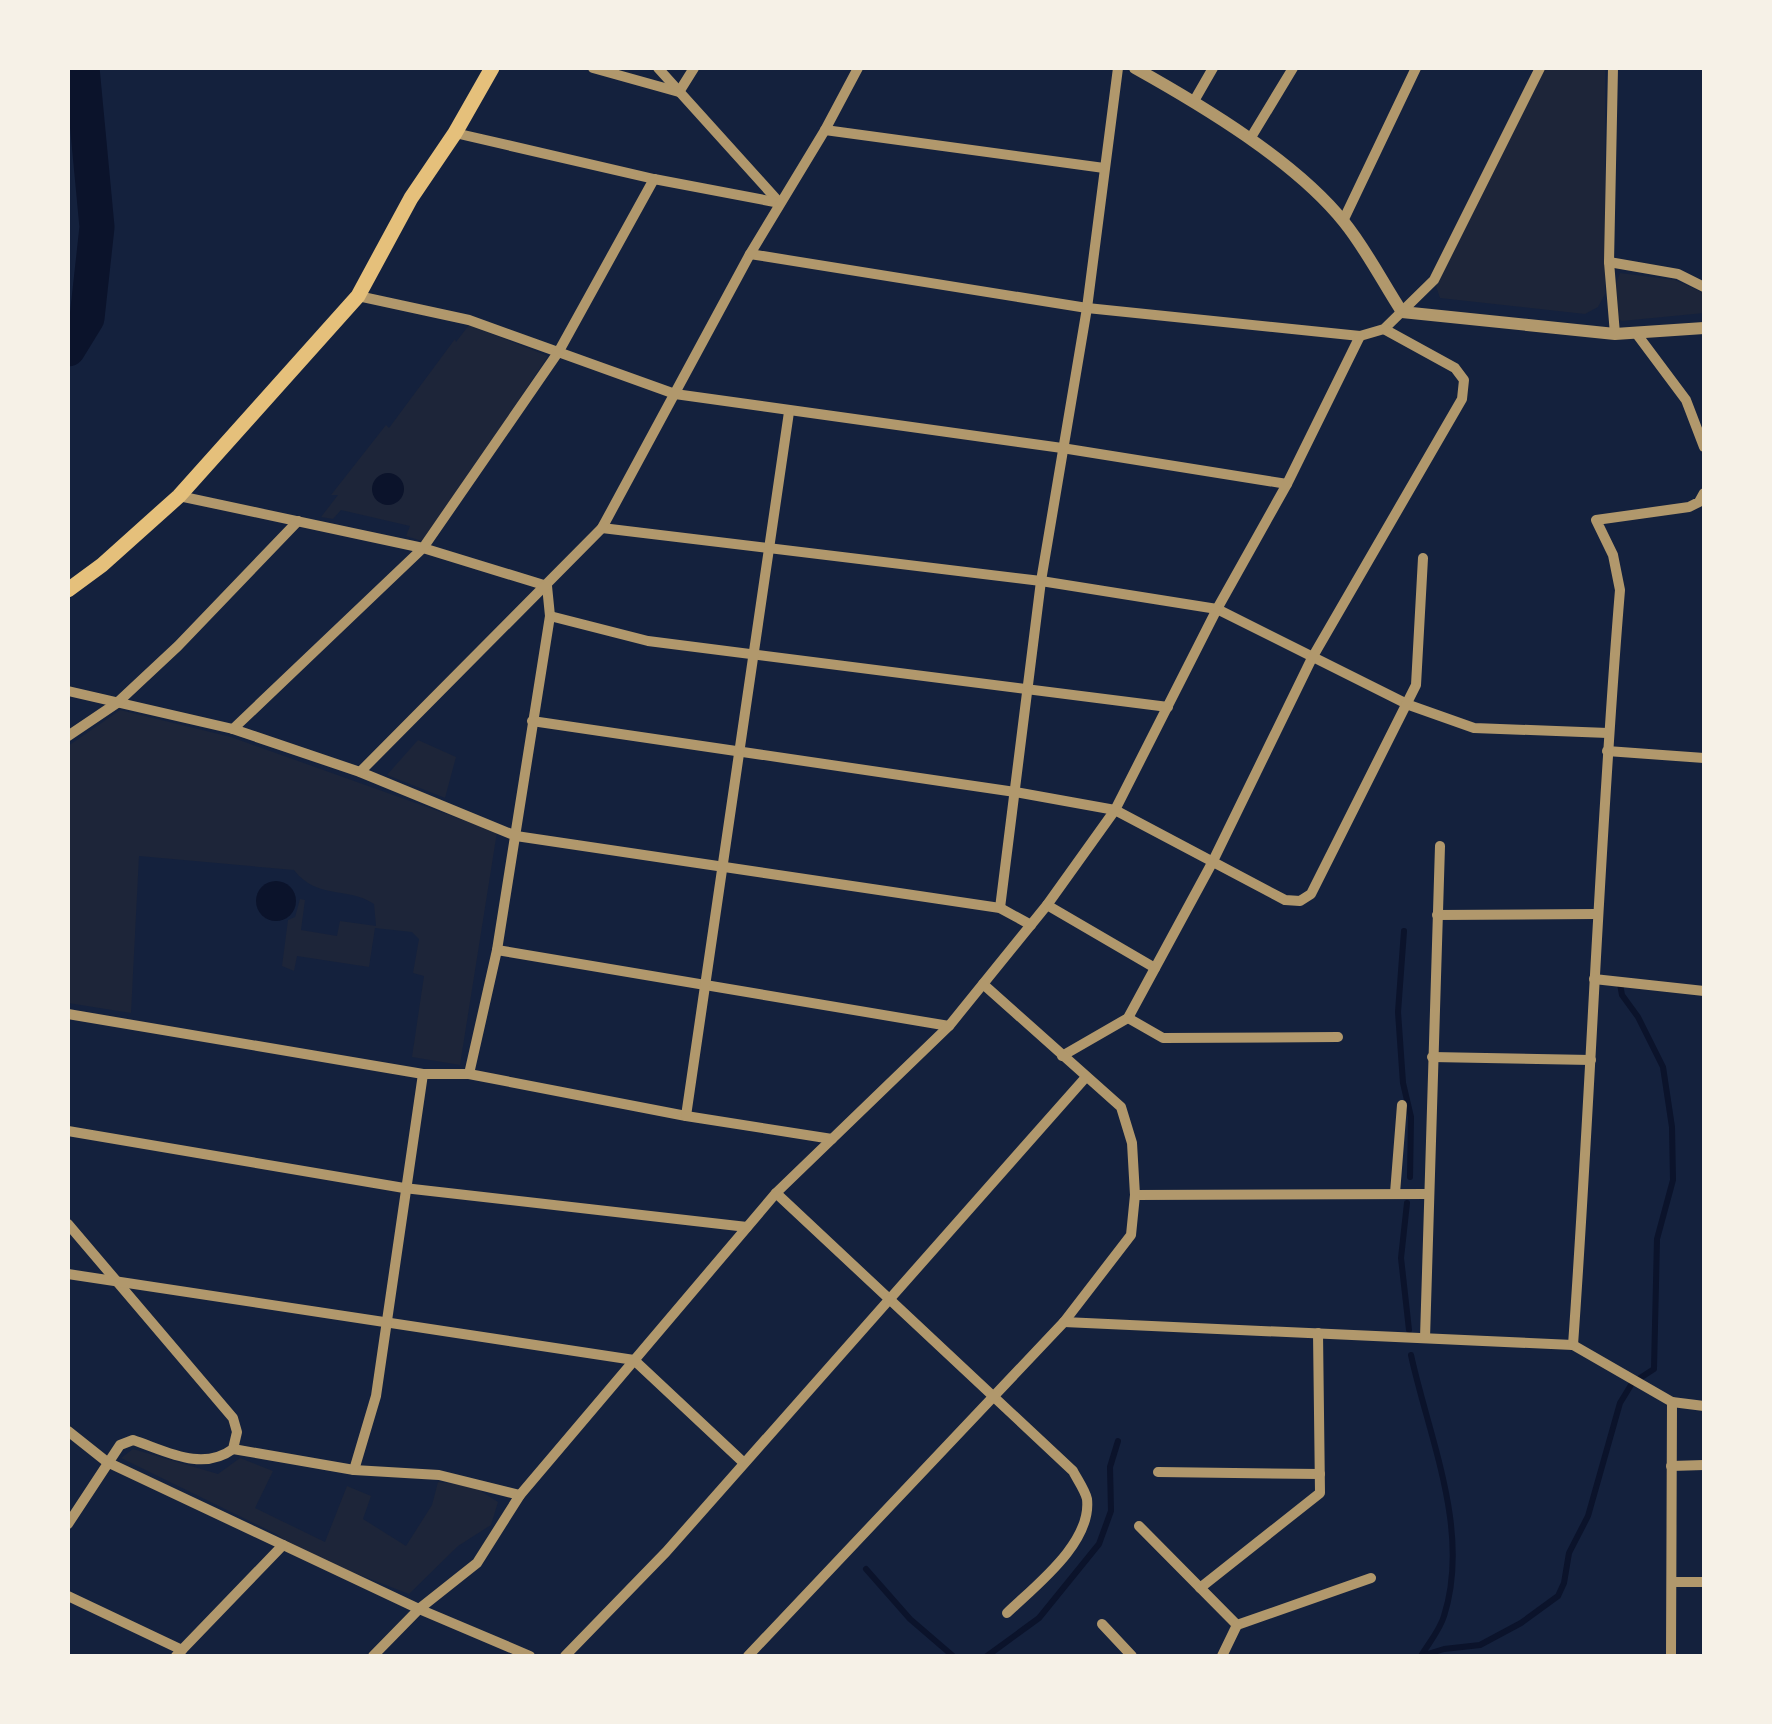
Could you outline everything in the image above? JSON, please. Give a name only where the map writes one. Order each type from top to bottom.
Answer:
[{"type":"main road","points":[[68,590],[179,496],[358,296],[412,198],[492,68]]},
{"type":"street","points":[[593,68],[679,92]]},
{"type":"street","points":[[658,68],[780,203]]},
{"type":"street","points":[[679,92],[694,68]]},
{"type":"street","points":[[360,772],[602,528],[750,254],[858,68]]},
{"type":"street","points":[[1000,908],[1041,581],[1088,308],[1118,68]]},
{"type":"street","points":[[1136,68],[1194,101],[1294,174],[1343,221],[1402,312]]},
{"type":"street","points":[[1194,101],[1213,68]]},
{"type":"street","points":[[1250,139],[1293,68]]},
{"type":"street","points":[[1343,221],[1416,68]]},
{"type":"street","points":[[750,254],[1088,308],[1360,336],[1384,328],[1434,280],[1540,68]]},
{"type":"street","points":[[1613,68],[1609,262],[1615,334]]},
{"type":"street","points":[[825,130],[1104,168]]},
{"type":"street","points":[[455,133],[654,179],[780,203]]},
{"type":"street","points":[[234,729],[422,548],[560,351],[654,179]]},
{"type":"street","points":[[1609,262],[1678,274],[1704,287]]},
{"type":"street","points":[[358,296],[469,320],[676,394],[1287,484]]},
{"type":"street","points":[[1402,312],[1615,334],[1704,328]]},
{"type":"street","points":[[1062,1056],[1128,1018],[1212,863],[1312,658],[1462,399],[1464,380],[1455,368],[1384,328]]},
{"type":"street","points":[[1636,332],[1686,400],[1704,448]]},
{"type":"street","points":[[372,1656],[419,1609],[477,1563],[520,1495],[776,1193],[948,1026],[1047,906],[1116,810],[1360,336]]},
{"type":"street","points":[[686,1116],[790,412]]},
{"type":"street","points":[[179,496],[422,548],[547,586]]},
{"type":"street","points":[[1573,1345],[1592,1060],[1596,914],[1620,590],[1613,554],[1596,520],[1689,507],[1702,498]]},
{"type":"street","points":[[68,736],[117,703],[178,646],[298,521]]},
{"type":"street","points":[[602,528],[1041,581],[1218,609],[1408,705],[1474,728],[1608,734]]},
{"type":"street","points":[[532,722],[1116,810],[1285,900],[1300,901],[1312,894],[1416,686],[1423,558]]},
{"type":"street","points":[[469,1074],[498,950],[550,616],[547,586]]},
{"type":"street","points":[[550,616],[648,641],[1168,707]]},
{"type":"street","points":[[68,691],[234,729],[360,772],[516,836],[1000,908],[1031,925]]},
{"type":"street","points":[[1607,751],[1704,758]]},
{"type":"street","points":[[1425,1338],[1440,846]]},
{"type":"street","points":[[1047,906],[1155,968]]},
{"type":"street","points":[[1437,915],[1596,914]]},
{"type":"street","points":[[498,950],[948,1026]]},
{"type":"street","points":[[1594,979],[1704,991]]},
{"type":"street","points":[[748,1656],[1064,1322],[1131,1235],[1135,1196],[1132,1143],[1121,1107],[983,984]]},
{"type":"street","points":[[68,1014],[423,1074],[469,1074],[686,1116],[832,1138]]},
{"type":"street","points":[[1128,1018],[1163,1038],[1338,1037]]},
{"type":"street","points":[[1432,1058],[1592,1060]]},
{"type":"street","points":[[354,1470],[376,1396],[423,1074]]},
{"type":"street","points":[[565,1656],[666,1552],[1086,1077]]},
{"type":"street","points":[[1395,1194],[1402,1105]]},
{"type":"street","points":[[68,1131],[404,1188],[747,1227]]},
{"type":"street","points":[[776,1193],[1073,1471],[1087,1499],[1082,1533],[1054,1568],[1007,1613]]},
{"type":"street","points":[[1135,1196],[1428,1194]]},
{"type":"street","points":[[68,1224],[233,1418],[237,1432],[234,1448],[221,1458],[198,1461],[133,1440],[120,1445],[68,1524]]},
{"type":"street","points":[[68,1274],[634,1360],[744,1462]]},
{"type":"street","points":[[1064,1322],[1573,1345],[1672,1402],[1704,1406]]},
{"type":"street","points":[[1200,1588],[1320,1494],[1318,1333]]},
{"type":"street","points":[[1671,1656],[1672,1402]]},
{"type":"street","points":[[68,1430],[107,1462],[419,1609],[530,1656]]},
{"type":"street","points":[[234,1448],[354,1470],[438,1475],[520,1495]]},
{"type":"street","points":[[1671,1466],[1704,1465]]},
{"type":"street","points":[[1158,1472],[1320,1474]]},
{"type":"street","points":[[1139,1526],[1237,1625]]},
{"type":"street","points":[[68,1596],[179,1653],[284,1545]]},
{"type":"street","points":[[1222,1656],[1237,1625],[1371,1578]]},
{"type":"street","points":[[1673,1582],[1704,1582]]},
{"type":"street","points":[[1102,1624],[1132,1656]]},
{"type":"shaded area","points":[[1545,68],[1605,68],[1605,294],[1598,307],[1585,314],[1440,298],[1436,286],[1440,276]]},
{"type":"shaded area","points":[[1620,273],[1675,280],[1704,293],[1704,313],[1622,321],[1617,317],[1614,289]]},
{"type":"shaded area","points":[[469,325],[548,356],[425,542],[406,536],[410,526],[341,510],[333,519],[321,517],[338,495],[331,495]]},
{"type":"shaded area","points":[[388,473],[399,478],[404,489],[399,500],[388,505],[377,500],[372,489],[377,478]]},
{"type":"shaded area","points":[[120,710],[231,737],[497,832],[460,1065],[412,1057],[424,976],[413,973],[419,939],[412,932],[375,928],[369,967],[297,956],[294,971],[282,966],[288,920],[295,917],[300,899],[305,900],[301,930],[337,936],[340,921],[376,926],[374,904],[312,885],[294,870],[139,856],[131,1013],[68,1003],[68,746]]},
{"type":"shaded area","points":[[418,740],[456,757],[445,798],[387,775]]},
{"type":"shaded area","points":[[276,881],[290,887],[296,901],[290,915],[276,921],[262,915],[256,901],[262,887]]},
{"type":"shaded area","points":[[133,1449],[218,1474],[240,1458],[273,1471],[255,1508],[325,1542],[347,1486],[371,1496],[363,1519],[406,1546],[432,1505],[438,1482],[473,1486],[498,1502],[491,1525],[458,1546],[409,1594],[305,1554],[276,1534],[121,1458]]},
{"type":"waterway","points":[[68,349],[87,318],[97,227],[82,68]]},
{"type":"waterway","points":[[1404,931],[1398,1012],[1403,1083],[1411,1117],[1410,1177]]},
{"type":"waterway","points":[[1620,984],[1622,995],[1638,1017],[1663,1067],[1672,1127],[1673,1180],[1657,1239],[1654,1369],[1637,1380]]},
{"type":"waterway","points":[[1407,1203],[1401,1258],[1409,1330]]},
{"type":"waterway","points":[[1411,1355],[1444,1485],[1453,1551],[1444,1616],[1421,1656]]},
{"type":"waterway","points":[[1421,1656],[1480,1645],[1521,1623],[1558,1596],[1569,1553],[1588,1516],[1620,1403],[1631,1385]]},
{"type":"waterway","points":[[987,1656],[1039,1618],[1099,1544],[1111,1511],[1110,1467],[1118,1441]]},
{"type":"waterway","points":[[866,1569],[910,1619],[953,1656]]}]
